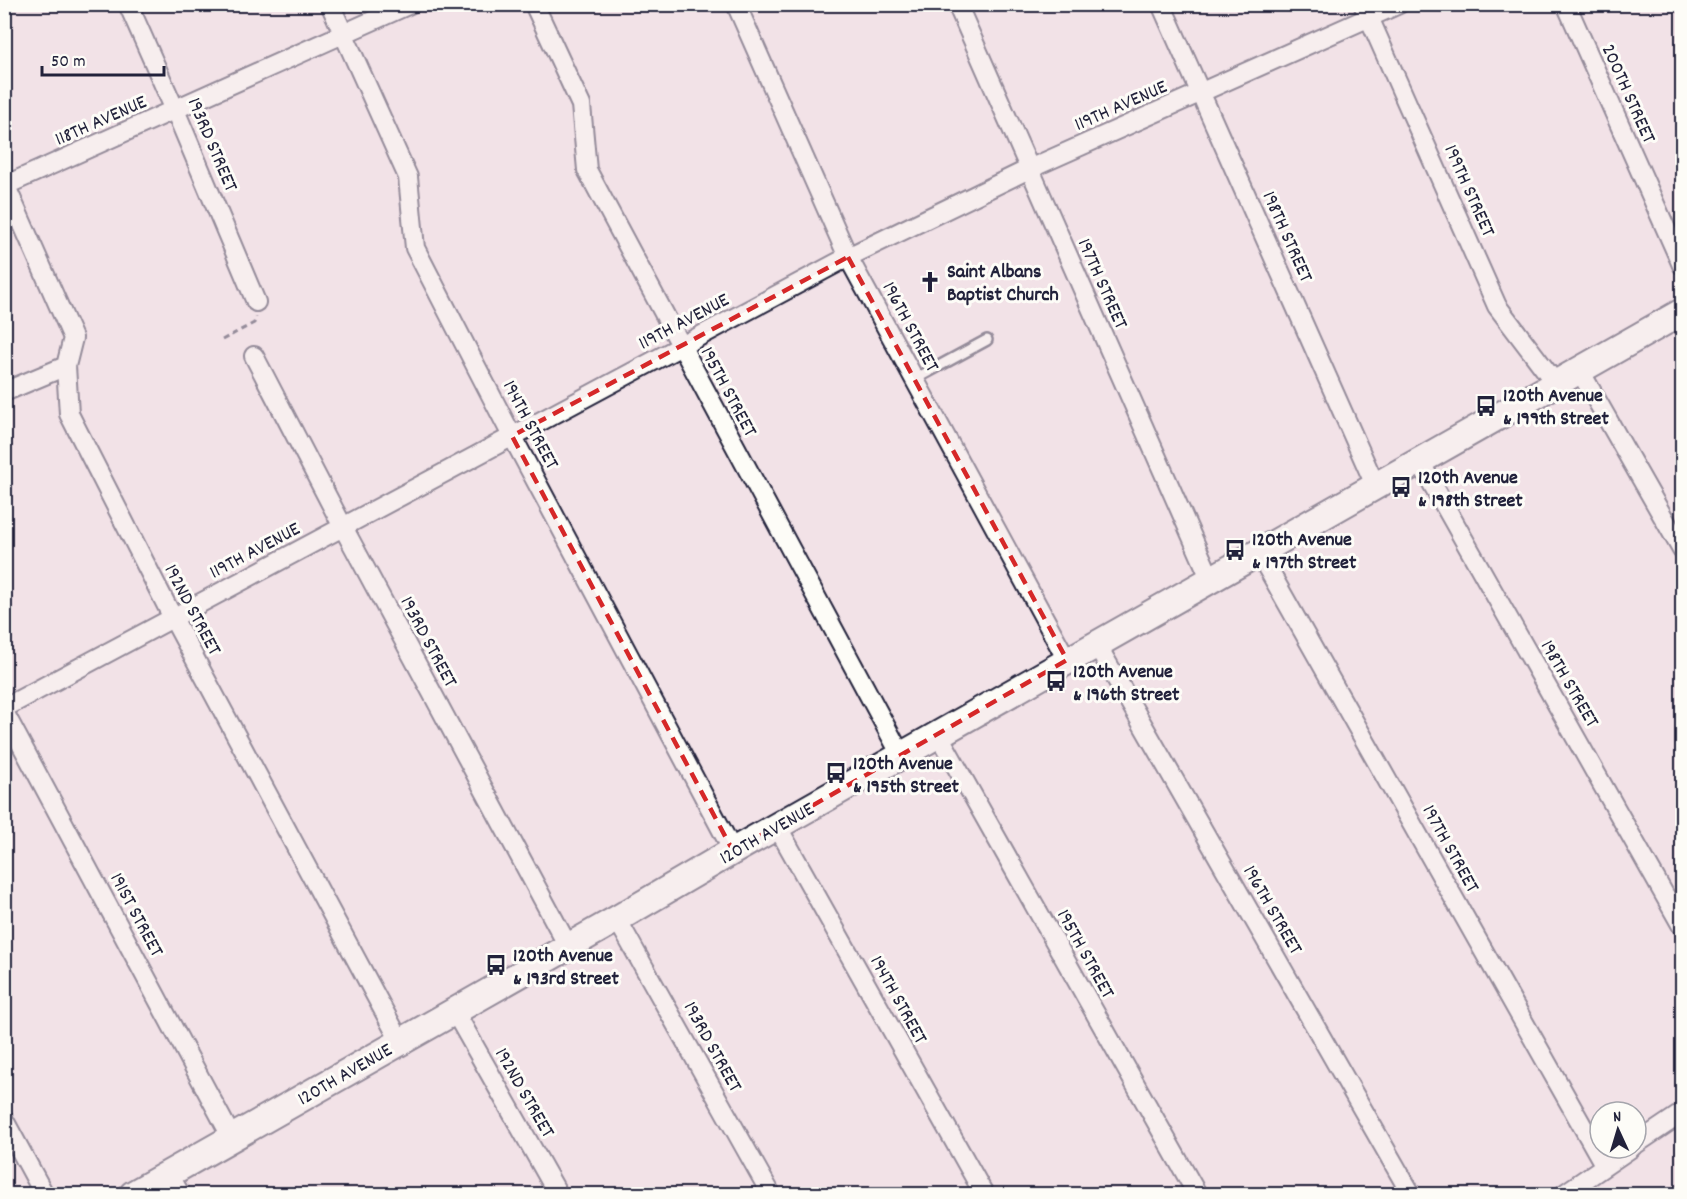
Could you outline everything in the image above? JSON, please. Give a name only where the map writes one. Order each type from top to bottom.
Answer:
[{"type":"street","name":"193RD STREET","points":[[128,4],[256,302]]},
{"type":"street","name":"194TH STREET","points":[[330,4],[408,177],[415,248],[512,436],[733,851]]},
{"type":"street","name":"118TH AVENUE","points":[[5,185],[410,4]]},
{"type":"street","name":"195TH STREET","points":[[534,4],[581,105],[587,171],[901,755]]},
{"type":"street","name":"196TH STREET","points":[[736,4],[848,256],[1067,660]]},
{"type":"street","name":"197TH STREET","points":[[957,4],[1211,580]]},
{"type":"street","name":"198TH STREET","points":[[1161,4],[1376,487]]},
{"type":"street","name":"119TH AVENUE","points":[[4,710],[848,256],[1029,169],[1200,93],[1366,11],[1399,4]]},
{"type":"street","name":"200TH STREET","points":[[1566,4],[1683,265]]},
{"type":"street","name":"199TH STREET","points":[[1366,11],[1497,306],[1556,384]]},
{"type":"street","name":"192ND STREET","points":[[5,185],[73,338],[66,366],[69,414],[173,618],[400,1041]]},
{"type":"street","name":"120TH AVENUE","points":[[133,1194],[175,1184],[232,1138],[1067,660],[1098,645],[1683,312]]},
{"type":"street","name":"193RD STREET","points":[[255,356],[343,527],[568,946]]},
{"type":"street","points":[[4,392],[66,366]]},
{"type":"street","points":[[1580,370],[1683,550]]},
{"type":"street","name":"198TH STREET","points":[[1420,462],[1683,926]]},
{"type":"street","name":"197TH STREET","points":[[1259,553],[1605,1166]]},
{"type":"street","name":"196TH STREET","points":[[1098,645],[1411,1194]]},
{"type":"street","name":"191ST STREET","points":[[4,710],[232,1138]]},
{"type":"street","name":"195TH STREET","points":[[938,734],[1197,1194]]},
{"type":"street","name":"194TH STREET","points":[[777,826],[984,1194]]},
{"type":"street","name":"193RD STREET","points":[[617,919],[771,1194]]},
{"type":"street","name":"192ND STREET","points":[[455,1012],[558,1194]]},
{"type":"street","points":[[1648,1136],[1683,1113]]},
{"type":"street","points":[[4,1120],[44,1194]]},
{"type":"street","points":[[1564,1194],[1614,1160]]},
{"type":"lane","points":[[915,380],[987,340]]},
{"type":"path","points":[[222,340],[254,324]]},
{"type":"highlighted area","points":[[848,257],[1067,660],[733,851],[512,436]]},
{"type":"place","name":"Saint Albans Baptist Church","points":[[930,282]]},
{"type":"place","name":"120th Avenue & 199th Street","points":[[1486,406]]},
{"type":"place","name":"120th Avenue & 198th Street","points":[[1401,487]]},
{"type":"place","name":"120th Avenue & 197th Street","points":[[1235,550]]},
{"type":"place","name":"120th Avenue & 196th Street","points":[[1056,681]]},
{"type":"place","name":"120th Avenue & 195th Street","points":[[836,773]]},
{"type":"place","name":"120th Avenue & 193rd Street","points":[[496,965]]}]
